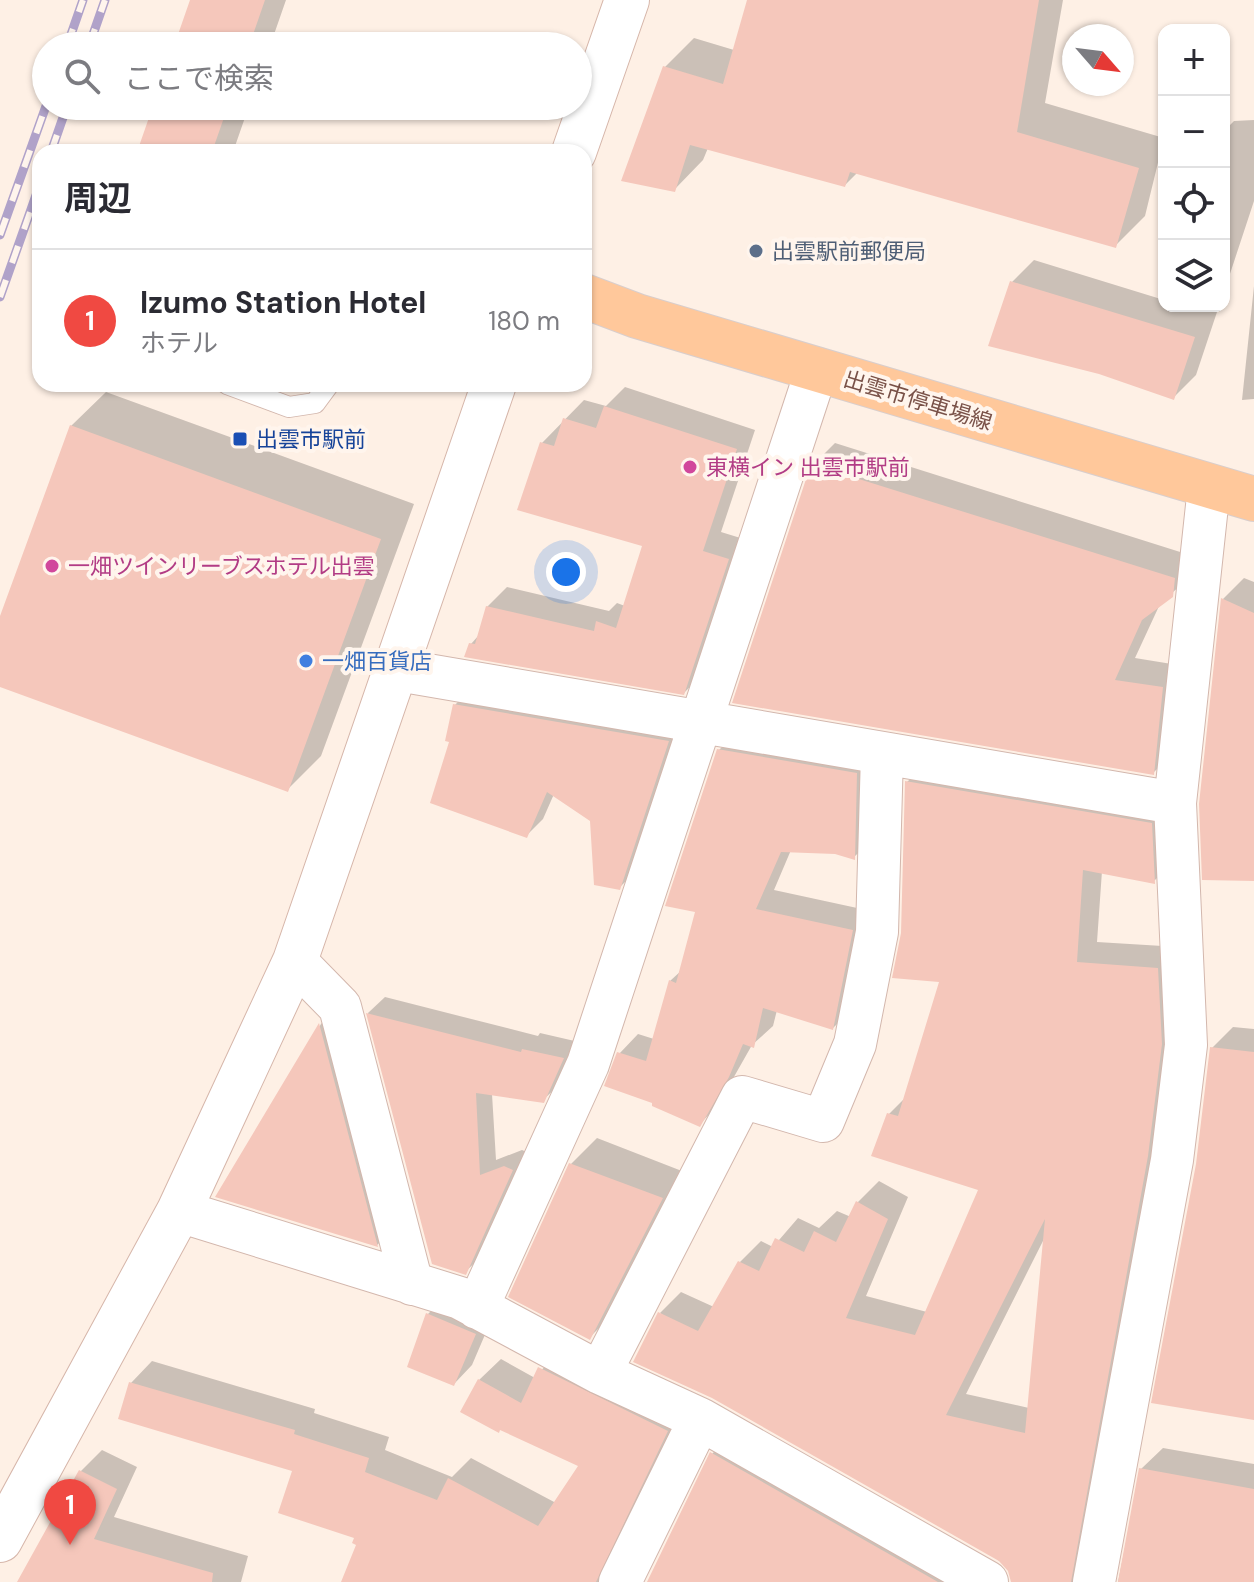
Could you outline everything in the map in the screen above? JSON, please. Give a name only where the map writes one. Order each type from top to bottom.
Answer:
[{"type":"main road","name":"出雲市停車場線","points":[[592,299],[1254,499]]},
{"type":"street","points":[[592,100],[627,0]]},
{"type":"street","points":[[577,144],[585,120]]},
{"type":"street","points":[[477,1308],[588,1064],[817,369]]},
{"type":"street","points":[[0,1540],[179,1211],[295,961],[398,670],[491,392]]},
{"type":"street","points":[[1094,1582],[1172,1160],[1186,1045],[1175,803],[1209,487]]},
{"type":"street","points":[[398,670],[1175,803]]},
{"type":"street","points":[[600,1373],[742,1097],[823,1121],[855,1044],[877,932],[882,754]]},
{"type":"street","points":[[295,961],[340,1007],[412,1284]]},
{"type":"street","points":[[179,1211],[412,1284],[477,1308],[600,1373],[700,1419],[987,1582]]},
{"type":"street","points":[[620,1582],[700,1419]]},
{"type":"lane","points":[[249,392],[289,407],[315,403],[323,392]]},
{"type":"building","points":[[190,0],[265,0],[254,32],[179,32]]},
{"type":"building","points":[[747,0],[1039,0],[1017,132],[1139,168],[1116,248],[850,172],[845,187],[690,145],[675,192],[621,181],[663,66],[723,84]]},
{"type":"building","points":[[148,120],[223,120],[215,144],[140,144]]},
{"type":"building","points":[[1010,281],[1195,337],[1174,400],[1099,374],[988,346]]},
{"type":"building","points":[[604,406],[737,449],[703,551],[729,559],[684,695],[464,657],[469,643],[475,644],[486,606],[594,631],[596,621],[616,628],[642,546],[517,510],[540,442],[554,446],[563,418],[596,428]]},
{"type":"building","points":[[70,425],[381,539],[288,792],[0,687],[0,616]]},
{"type":"building","points":[[811,464],[1175,578],[1173,597],[1142,620],[1115,680],[1163,687],[1154,775],[732,703]]},
{"type":"building","points":[[1221,598],[1254,613],[1254,881],[1202,880],[1199,804]]},
{"type":"building","points":[[453,704],[669,741],[620,890],[594,885],[590,821],[547,792],[527,838],[430,803],[449,742],[445,741]]},
{"type":"building","points":[[717,749],[857,773],[855,860],[835,854],[781,852],[756,909],[853,930],[833,1030],[763,1008],[754,1048],[743,1044],[729,1077],[700,1127],[652,1106],[652,1103],[604,1086],[617,1052],[646,1061],[669,980],[676,983],[695,912],[665,906]]},
{"type":"building","points":[[905,781],[1152,823],[1155,884],[1083,870],[1077,962],[1158,968],[1162,1044],[1148,1156],[1071,1582],[1011,1582],[1008,1571],[999,1561],[712,1398],[633,1362],[658,1312],[698,1331],[738,1261],[759,1271],[775,1238],[804,1252],[814,1231],[836,1242],[856,1201],[888,1219],[846,1318],[915,1335],[978,1190],[871,1156],[887,1113],[898,1116],[939,982],[892,978],[901,933]],"holes":[[[1045,1219],[1025,1433],[946,1415]]]},
{"type":"building","points":[[366,1013],[521,1052],[522,1049],[564,1058],[544,1103],[476,1093],[480,1175],[504,1166],[513,1170],[466,1275],[432,1264]]},
{"type":"building","points":[[319,1023],[378,1247],[215,1197]]},
{"type":"building","points":[[1210,1047],[1254,1052],[1254,1420],[1151,1403],[1196,1164]]},
{"type":"building","points":[[569,1163],[663,1198],[590,1340],[508,1297]]},
{"type":"building","points":[[426,1313],[476,1334],[454,1386],[407,1367]]},
{"type":"building","points":[[538,1367],[668,1431],[596,1582],[341,1582],[356,1545],[352,1543],[354,1538],[278,1513],[292,1471],[118,1419],[129,1382],[295,1430],[294,1434],[369,1458],[365,1472],[437,1500],[448,1478],[538,1526],[578,1466],[500,1430],[499,1433],[460,1412],[478,1379],[521,1403]]},
{"type":"building","points":[[710,1452],[938,1582],[647,1582]]},
{"type":"building","points":[[1139,1468],[1254,1489],[1254,1582],[1118,1582]]},
{"type":"building","points":[[79,1470],[117,1489],[94,1539],[213,1573],[212,1582],[17,1582]]},
{"type":"railway","points":[[72,32],[83,0]]},
{"type":"railway","points":[[94,32],[105,0]]},
{"type":"railway","points":[[32,144],[41,120]]},
{"type":"railway","points":[[54,144],[62,120]]},
{"type":"railway","points":[[0,235],[32,145]]},
{"type":"railway","points":[[0,297],[32,207]]},
{"type":"place","name":"出雲駅前郵便局","points":[[756,251]]},
{"type":"place","name":"出雲市駅前","points":[[240,439]]},
{"type":"place","name":"東横イン 出雲市駅前","points":[[690,467]]},
{"type":"place","name":"一畑ツインリーブスホテル出雲","points":[[52,566]]},
{"type":"place","name":"一畑百貨店","points":[[306,661]]},
{"type":"place","name":"Izumo Station Hotel","points":[[70,1545]]}]
